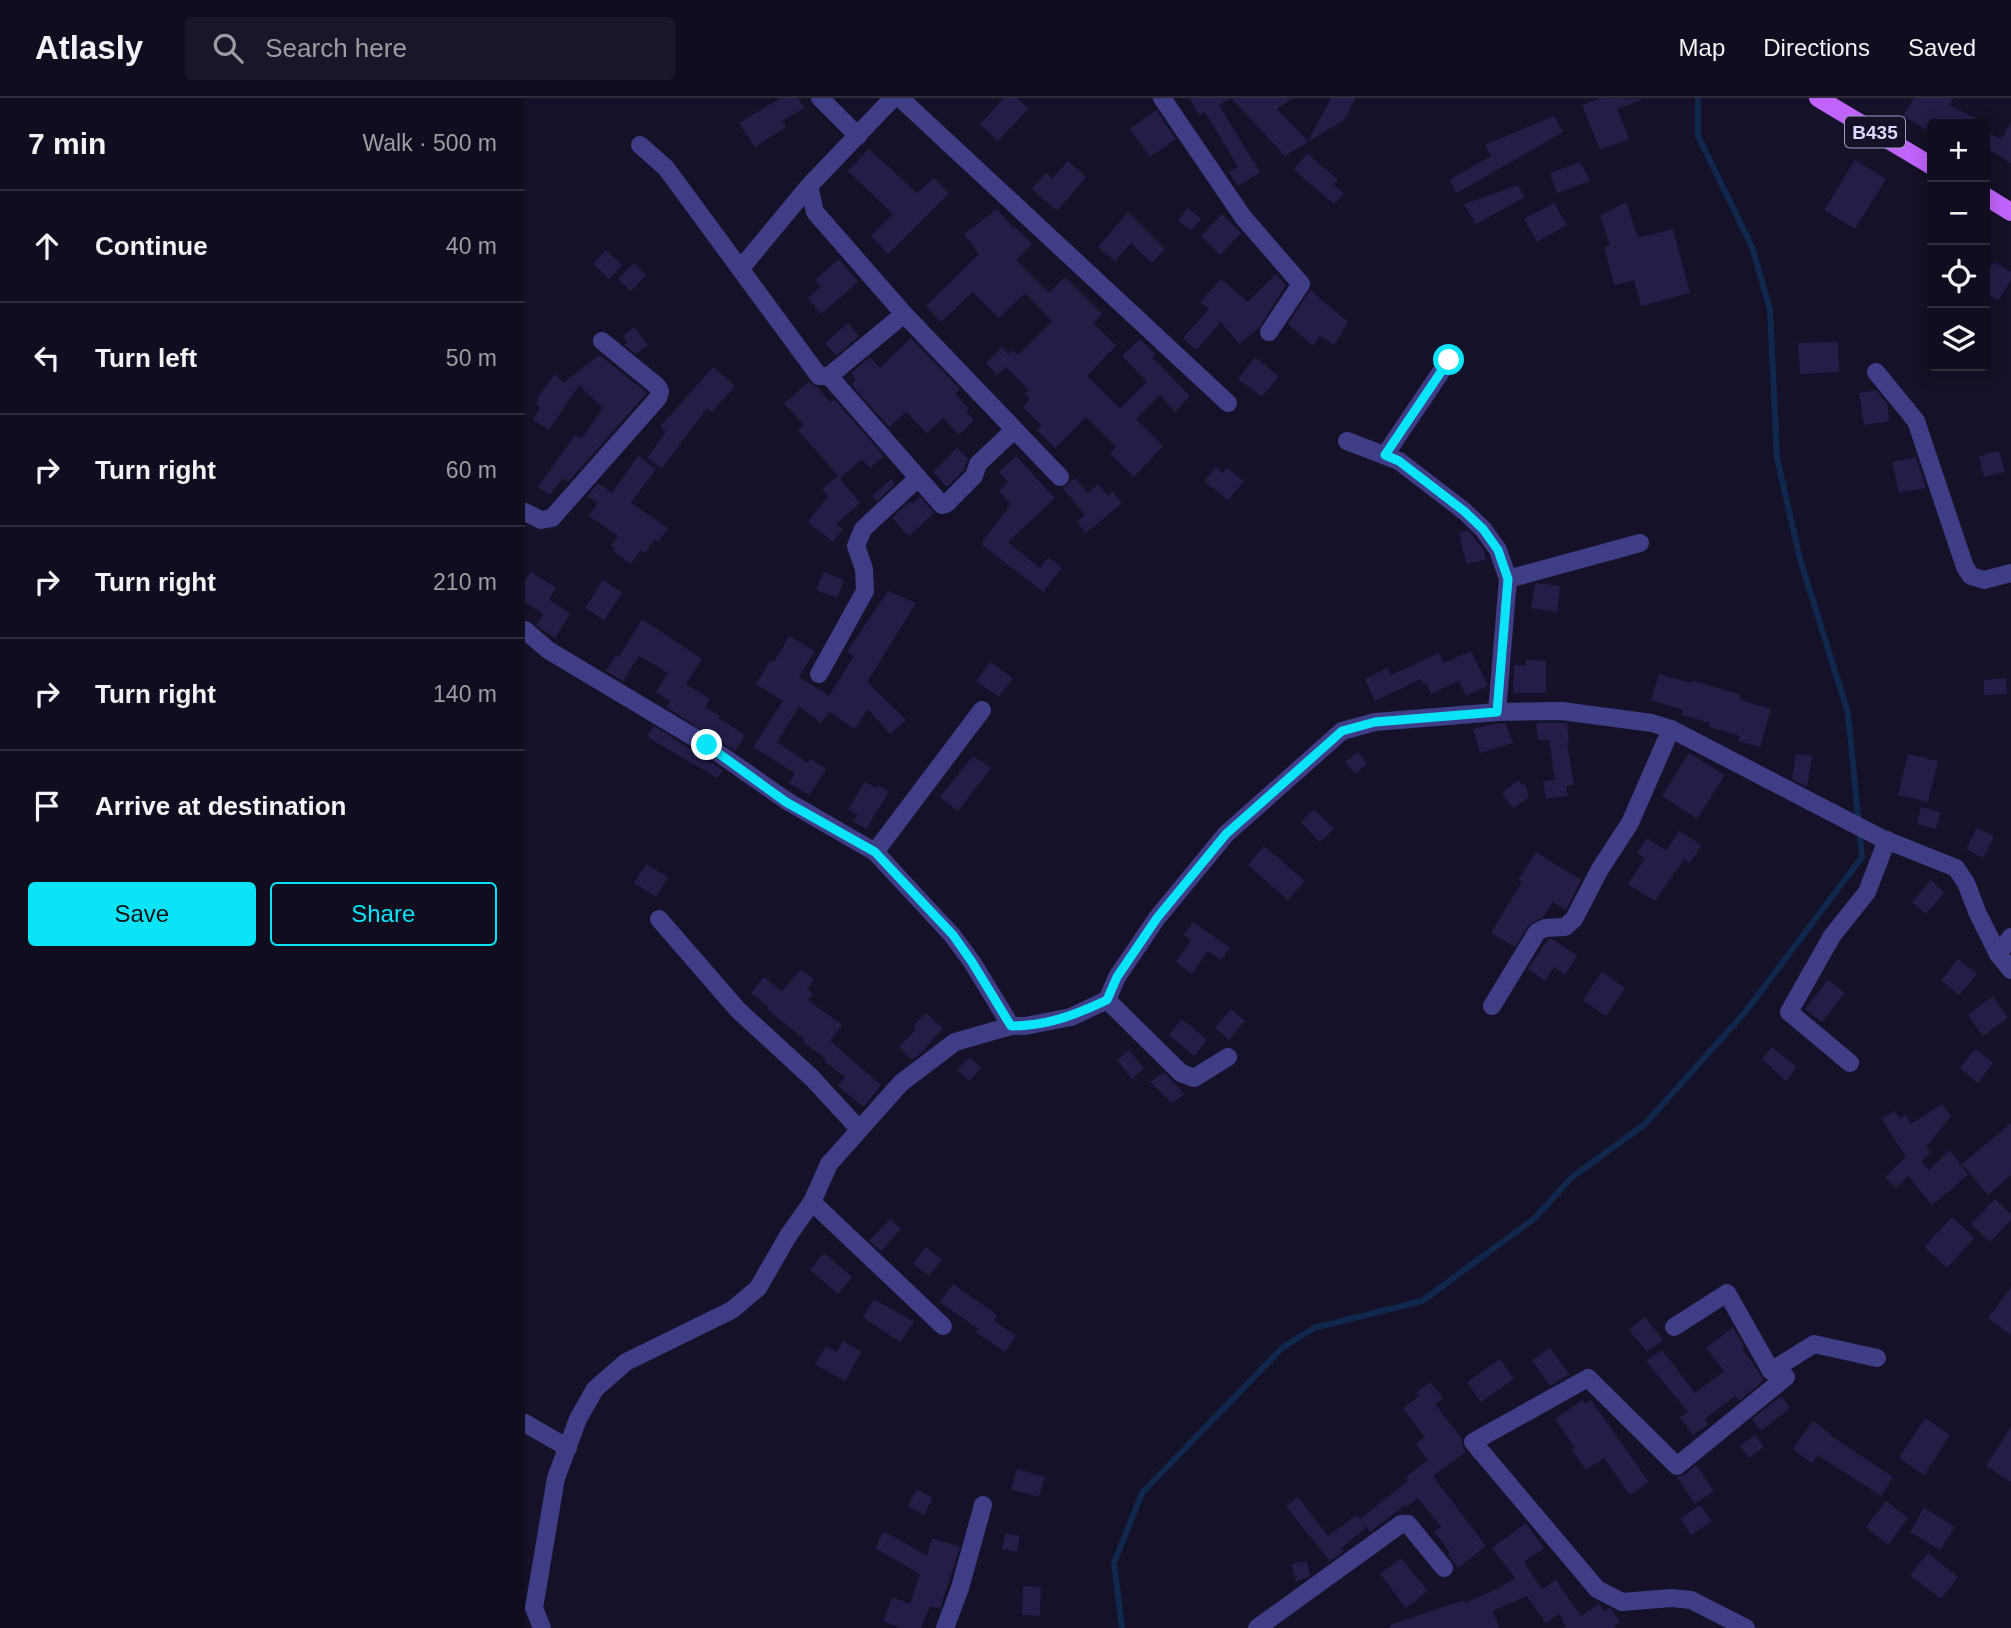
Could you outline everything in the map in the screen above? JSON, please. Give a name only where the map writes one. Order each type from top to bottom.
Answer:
[{"type":"main road","name":"B435","points":[[1818,98],[1927,163]]},
{"type":"main road","points":[[1990,199],[2011,212]]},
{"type":"street","points":[[820,98],[858,136]]},
{"type":"street","points":[[742,269],[809,186],[893,98]]},
{"type":"street","points":[[900,98],[1228,403]]},
{"type":"street","points":[[1163,98],[1243,217],[1301,284],[1269,332]]},
{"type":"street","points":[[640,145],[666,168],[819,376],[829,376],[904,314]]},
{"type":"street","points":[[809,186],[815,212],[904,314],[1060,477]]},
{"type":"street","points":[[525,512],[541,520],[552,518],[658,398],[660,391],[657,386],[602,341]]},
{"type":"street","points":[[1385,455],[1449,360]]},
{"type":"street","points":[[1876,372],[1916,421],[1965,567],[1971,576],[1984,580],[2011,573]]},
{"type":"street","points":[[829,376],[942,505],[974,476],[978,464],[1014,430]]},
{"type":"street","points":[[1347,441],[1399,461],[1464,511],[1483,529],[1498,550],[1508,579],[1497,712]]},
{"type":"street","points":[[819,674],[865,591],[865,569],[856,546],[863,529],[917,479]]},
{"type":"street","points":[[1508,579],[1640,543]]},
{"type":"street","points":[[525,629],[548,650],[707,745],[786,802],[875,852],[953,935],[1011,1026]]},
{"type":"street","points":[[875,852],[982,710]]},
{"type":"street","points":[[542,1628],[534,1608],[556,1478],[578,1419],[595,1389],[626,1362],[732,1310],[758,1288],[788,1236],[812,1202],[829,1164],[901,1083],[955,1042],[1011,1026],[1071,1017],[1107,1000],[1117,977],[1157,918],[1226,834],[1342,731],[1375,722],[1497,712],[1562,712],[1652,723],[1671,729],[1884,839],[1956,869],[1966,883],[1998,954],[2011,970]]},
{"type":"street","points":[[1492,1006],[1537,932],[1545,928],[1565,927],[1574,919],[1599,869],[1630,823],[1671,729]]},
{"type":"street","points":[[1850,1063],[1789,1012],[1832,936],[1867,891],[1884,839]]},
{"type":"street","points":[[659,919],[738,1010],[812,1078],[859,1129]]},
{"type":"street","points":[[1998,954],[2011,937]]},
{"type":"street","points":[[1107,1000],[1181,1073],[1194,1078],[1228,1058]]},
{"type":"street","points":[[812,1202],[943,1326]]},
{"type":"street","points":[[1674,1327],[1727,1293],[1771,1371],[1786,1377],[1677,1466],[1588,1378],[1473,1442],[1597,1589],[1622,1602],[1671,1598],[1691,1600],[1745,1628]]},
{"type":"street","points":[[1771,1371],[1814,1344],[1877,1358]]},
{"type":"street","points":[[525,1423],[568,1448]]},
{"type":"street","points":[[945,1628],[960,1588],[983,1505]]},
{"type":"street","points":[[1257,1628],[1401,1524],[1408,1524],[1415,1530],[1444,1568]]},
{"type":"building","points":[[781,98],[798,98],[804,108],[782,121],[786,127],[755,147],[739,123]]},
{"type":"building","points":[[1004,98],[1017,98],[1028,109],[998,141],[980,124]]},
{"type":"building","points":[[1189,98],[1231,98],[1219,105],[1260,172],[1238,186],[1229,172],[1238,167],[1205,112],[1199,115]]},
{"type":"building","points":[[1231,98],[1293,98],[1277,109],[1308,141],[1331,98],[1356,98],[1344,120],[1285,156]]},
{"type":"building","points":[[1601,98],[1644,99],[1617,109],[1629,139],[1600,150],[1582,105]]},
{"type":"building","points":[[1914,98],[1954,98],[1949,105],[1977,119],[1927,119],[1927,130],[1903,116]]},
{"type":"building","points":[[1156,110],[1176,139],[1150,157],[1130,129]]},
{"type":"building","points":[[1554,116],[1563,132],[1457,193],[1449,180],[1491,156],[1485,145]]},
{"type":"building","points":[[2011,123],[2011,163],[1990,150],[1990,134],[2001,139]]},
{"type":"building","points":[[869,149],[917,193],[934,178],[949,193],[888,254],[871,236],[893,214],[848,171]]},
{"type":"building","points":[[1307,153],[1338,180],[1333,184],[1344,193],[1334,204],[1294,170]]},
{"type":"building","points":[[1855,160],[1886,179],[1855,229],[1824,210]]},
{"type":"building","points":[[1068,161],[1086,177],[1057,211],[1032,189],[1046,173],[1052,179]]},
{"type":"building","points":[[1580,162],[1590,181],[1557,193],[1550,173]]},
{"type":"building","points":[[1518,185],[1525,197],[1476,224],[1464,204]]},
{"type":"building","points":[[1626,202],[1638,238],[1673,229],[1690,293],[1641,306],[1634,280],[1614,285],[1604,247],[1610,245],[1600,216]]},
{"type":"building","points":[[1554,203],[1567,225],[1537,242],[1524,219]]},
{"type":"building","points":[[1188,208],[1201,219],[1191,231],[1178,220]]},
{"type":"building","points":[[997,209],[1014,229],[1015,227],[1032,244],[1016,260],[1049,293],[1065,277],[1102,314],[1093,323],[1116,346],[1087,376],[1120,409],[1147,382],[1122,356],[1140,339],[1155,354],[1152,357],[1190,396],[1175,412],[1160,395],[1136,419],[1163,446],[1134,477],[1110,453],[1116,447],[1086,417],[1055,448],[1037,430],[1041,425],[1023,407],[1030,399],[1025,394],[1029,390],[1006,367],[997,375],[986,363],[1002,347],[1008,354],[1013,350],[1018,355],[1052,321],[1025,293],[999,318],[973,292],[941,322],[926,306],[979,254],[964,234]]},
{"type":"building","points":[[1128,212],[1165,249],[1152,263],[1131,243],[1115,261],[1098,247]]},
{"type":"building","points":[[1222,214],[1241,233],[1220,255],[1201,236]]},
{"type":"building","points":[[606,250],[622,265],[609,279],[593,264]]},
{"type":"building","points":[[839,259],[858,282],[821,314],[808,298],[821,287],[815,280]]},
{"type":"building","points":[[1994,262],[2011,272],[2011,280],[1998,301],[1990,295],[1990,269]]},
{"type":"building","points":[[634,263],[646,275],[631,291],[618,279]]},
{"type":"building","points":[[1276,274],[1286,285],[1259,328],[1239,344],[1221,322],[1196,350],[1183,338],[1209,309],[1200,302],[1221,279],[1248,302]]},
{"type":"building","points":[[1310,290],[1348,322],[1334,345],[1320,336],[1313,346],[1288,324]]},
{"type":"building","points":[[848,323],[859,336],[836,356],[825,343]]},
{"type":"building","points":[[634,327],[648,345],[636,354],[624,345],[627,342],[623,336]]},
{"type":"building","points":[[911,338],[960,389],[955,394],[969,409],[966,412],[974,420],[959,435],[943,418],[927,433],[906,412],[889,427],[851,384],[856,380],[851,373],[870,357],[880,368]]},
{"type":"building","points":[[1838,342],[1839,372],[1800,374],[1798,343]]},
{"type":"building","points":[[599,355],[647,393],[568,482],[562,478],[550,495],[538,487],[575,435],[582,438],[603,408],[579,385],[549,430],[533,420],[540,407],[536,404],[539,400],[537,398],[555,374],[563,383]]},
{"type":"building","points":[[1255,357],[1279,376],[1262,397],[1238,379]]},
{"type":"building","points":[[713,367],[735,386],[712,412],[707,408],[662,468],[647,458],[666,431],[660,427]]},
{"type":"building","points":[[809,382],[830,402],[834,399],[884,456],[870,468],[862,459],[840,478],[798,430],[804,425],[784,403]]},
{"type":"building","points":[[1876,390],[1887,403],[1889,421],[1864,425],[1859,393]]},
{"type":"building","points":[[957,448],[968,459],[964,470],[947,487],[933,472]]},
{"type":"building","points":[[1999,451],[2005,472],[1984,477],[1979,456]]},
{"type":"building","points":[[638,456],[656,469],[631,503],[668,528],[658,542],[654,540],[645,553],[641,550],[631,564],[613,551],[615,549],[611,546],[618,536],[589,516],[598,503],[587,496],[598,483],[612,493]]},
{"type":"building","points":[[1016,456],[1055,498],[1008,542],[1040,568],[1048,557],[1062,568],[1043,592],[981,544],[1011,504],[999,491],[1008,482],[999,472]]},
{"type":"building","points":[[1916,457],[1926,488],[1899,493],[1892,462]]},
{"type":"building","points":[[1216,467],[1223,473],[1227,468],[1244,481],[1228,500],[1204,481]]},
{"type":"building","points":[[838,476],[860,503],[836,524],[843,529],[833,542],[808,522],[828,496],[822,489]]},
{"type":"building","points":[[1075,478],[1088,493],[1098,484],[1108,496],[1113,492],[1122,503],[1086,533],[1077,522],[1085,515],[1063,488]]},
{"type":"building","points":[[891,479],[895,484],[877,501],[872,496]]},
{"type":"building","points":[[920,497],[934,513],[909,536],[892,518],[910,501],[912,504]]},
{"type":"building","points":[[1468,530],[1483,549],[1486,560],[1466,564],[1459,533]]},
{"type":"building","points":[[531,572],[556,588],[549,600],[570,613],[555,638],[536,625],[543,614],[525,602],[525,581]]},
{"type":"building","points":[[824,572],[844,580],[837,598],[816,590]]},
{"type":"building","points":[[603,580],[622,593],[604,620],[585,608]]},
{"type":"building","points":[[1537,583],[1560,586],[1557,612],[1531,608]]},
{"type":"building","points":[[888,591],[916,603],[867,682],[906,720],[890,734],[868,709],[855,729],[829,712],[821,723],[799,706],[777,742],[808,763],[810,759],[826,769],[809,795],[789,783],[795,773],[753,747],[783,701],[756,684],[771,660],[774,662],[789,636],[815,651],[799,677],[829,696],[854,656],[847,652]]},
{"type":"building","points":[[642,619],[702,659],[686,684],[710,699],[705,707],[745,735],[735,751],[666,707],[670,701],[656,692],[668,673],[639,656],[623,681],[606,671],[616,655],[619,657]]},
{"type":"building","points":[[1471,651],[1488,686],[1466,696],[1459,681],[1431,694],[1421,679],[1375,701],[1365,679],[1387,668],[1391,675],[1439,653],[1444,663]]},
{"type":"building","points":[[1526,660],[1546,661],[1546,693],[1513,693],[1514,665],[1526,665]]},
{"type":"building","points":[[990,662],[1013,678],[999,697],[976,681]]},
{"type":"building","points":[[1659,674],[1691,683],[1692,680],[1741,695],[1740,700],[1771,709],[1760,747],[1738,741],[1740,736],[1709,727],[1710,723],[1682,715],[1683,710],[1651,700]]},
{"type":"building","points":[[2006,678],[2007,694],[1984,695],[1984,680]]},
{"type":"building","points":[[1505,723],[1513,743],[1480,753],[1473,729]]},
{"type":"building","points":[[1536,723],[1567,723],[1567,743],[1574,785],[1566,786],[1568,796],[1546,799],[1543,781],[1555,780],[1549,740],[1538,740]]},
{"type":"building","points":[[654,726],[723,770],[717,778],[649,738]]},
{"type":"building","points":[[1358,752],[1367,764],[1355,774],[1345,762]]},
{"type":"building","points":[[1689,753],[1725,775],[1697,819],[1662,796]]},
{"type":"building","points":[[1796,754],[1812,756],[1807,787],[1792,779]]},
{"type":"building","points":[[1908,754],[1938,761],[1928,802],[1898,795]]},
{"type":"building","points":[[973,756],[991,768],[958,811],[940,797]]},
{"type":"building","points":[[1518,780],[1522,785],[1525,784],[1529,797],[1513,808],[1502,793]]},
{"type":"building","points":[[865,782],[876,788],[878,785],[889,792],[866,829],[853,821],[858,815],[848,809]]},
{"type":"building","points":[[1921,807],[1940,812],[1936,829],[1917,824]]},
{"type":"building","points":[[1314,809],[1334,829],[1320,842],[1301,822]]},
{"type":"building","points":[[1977,828],[1994,836],[1983,858],[1966,849]]},
{"type":"building","points":[[1679,831],[1701,845],[1690,863],[1684,859],[1655,901],[1628,884],[1645,858],[1637,853],[1647,838],[1666,851]]},
{"type":"building","points":[[1264,846],[1305,881],[1288,900],[1248,865]]},
{"type":"building","points":[[1536,852],[1581,880],[1566,910],[1553,902],[1543,917],[1528,926],[1515,947],[1491,933],[1522,882],[1518,880]]},
{"type":"building","points":[[646,864],[668,877],[656,897],[634,883]]},
{"type":"building","points":[[1931,880],[1944,893],[1926,914],[1912,902]]},
{"type":"building","points":[[1193,922],[1230,948],[1221,960],[1208,951],[1192,974],[1176,962],[1191,940],[1184,935]]},
{"type":"building","points":[[1548,939],[1577,955],[1565,975],[1554,967],[1545,981],[1528,969]]},
{"type":"building","points":[[1958,959],[1977,974],[1959,995],[1941,980]]},
{"type":"building","points":[[801,969],[814,980],[807,989],[813,994],[808,1000],[842,1025],[830,1041],[881,1085],[864,1107],[838,1086],[845,1077],[751,993],[764,977],[782,991]]},
{"type":"building","points":[[1602,972],[1625,988],[1606,1016],[1583,1000]]},
{"type":"building","points":[[1828,980],[1845,993],[1822,1022],[1805,1009]]},
{"type":"building","points":[[1993,996],[2008,1018],[1983,1036],[1968,1015]]},
{"type":"building","points":[[1231,1009],[1245,1021],[1229,1040],[1215,1028]]},
{"type":"building","points":[[926,1013],[943,1028],[926,1049],[912,1060],[899,1047],[916,1030],[913,1026]]},
{"type":"building","points":[[1182,1019],[1207,1040],[1194,1056],[1169,1035]]},
{"type":"building","points":[[1772,1047],[1797,1067],[1786,1081],[1762,1059]]},
{"type":"building","points":[[1975,1049],[1993,1063],[1978,1083],[1960,1068]]},
{"type":"building","points":[[1129,1050],[1144,1069],[1132,1079],[1117,1060]]},
{"type":"building","points":[[970,1057],[981,1068],[969,1081],[957,1070]]},
{"type":"building","points":[[1164,1072],[1184,1094],[1172,1103],[1150,1082]]},
{"type":"building","points":[[1942,1104],[1951,1116],[1926,1147],[1931,1152],[1921,1162],[1929,1170],[1950,1150],[1968,1175],[1932,1205],[1908,1176],[1896,1188],[1885,1177],[1906,1157],[1882,1119],[1895,1111],[1900,1119],[1906,1115],[1911,1124]]},
{"type":"building","points":[[2011,1123],[2011,1175],[1988,1195],[1962,1164]]},
{"type":"building","points":[[1995,1199],[2011,1214],[2011,1220],[1990,1242],[1971,1224]]},
{"type":"building","points":[[1952,1217],[1974,1238],[1947,1268],[1924,1247]]},
{"type":"building","points":[[890,1219],[901,1229],[881,1251],[869,1241]]},
{"type":"building","points":[[926,1247],[942,1260],[929,1276],[913,1264]]},
{"type":"building","points":[[824,1253],[852,1277],[838,1294],[810,1270]]},
{"type":"building","points":[[953,1284],[997,1315],[994,1321],[1016,1336],[1005,1352],[940,1302]]},
{"type":"building","points":[[2011,1287],[2011,1335],[1988,1318]]},
{"type":"building","points":[[874,1299],[914,1322],[900,1342],[863,1317]]},
{"type":"building","points":[[1645,1317],[1663,1340],[1647,1352],[1629,1330]]},
{"type":"building","points":[[1733,1327],[1744,1346],[1742,1348],[1764,1380],[1739,1401],[1735,1396],[1705,1419],[1708,1425],[1693,1435],[1680,1417],[1688,1412],[1646,1361],[1662,1350],[1695,1393],[1724,1371],[1706,1348]]},
{"type":"building","points":[[843,1341],[861,1352],[845,1381],[815,1364],[826,1346],[837,1352]]},
{"type":"building","points":[[1550,1348],[1569,1374],[1550,1386],[1532,1360]]},
{"type":"building","points":[[1500,1359],[1514,1379],[1481,1402],[1467,1382]]},
{"type":"building","points":[[1430,1382],[1443,1398],[1435,1404],[1462,1439],[1466,1452],[1433,1476],[1486,1546],[1458,1568],[1448,1554],[1450,1552],[1434,1532],[1441,1527],[1418,1498],[1370,1532],[1362,1521],[1366,1528],[1341,1548],[1344,1551],[1330,1561],[1286,1507],[1298,1497],[1328,1536],[1357,1515],[1360,1519],[1409,1480],[1406,1477],[1428,1460],[1416,1444],[1425,1437],[1403,1408],[1419,1396],[1416,1393]]},
{"type":"building","points":[[1781,1396],[1790,1408],[1761,1431],[1752,1419]]},
{"type":"building","points":[[1583,1400],[1585,1404],[1591,1400],[1649,1482],[1630,1495],[1604,1458],[1586,1470],[1555,1419]]},
{"type":"building","points":[[1925,1418],[1950,1435],[1924,1475],[1899,1458]]},
{"type":"building","points":[[1813,1421],[1893,1477],[1881,1496],[1818,1455],[1812,1463],[1793,1449]]},
{"type":"building","points":[[2011,1427],[2011,1482],[1986,1466]]},
{"type":"building","points":[[1755,1435],[1764,1447],[1749,1458],[1740,1446]]},
{"type":"building","points":[[1696,1465],[1714,1491],[1695,1504],[1677,1477]]},
{"type":"building","points":[[1017,1469],[1045,1477],[1039,1497],[1011,1489]]},
{"type":"building","points":[[917,1489],[933,1498],[924,1515],[908,1506]]},
{"type":"building","points":[[1886,1501],[1908,1518],[1888,1545],[1866,1527]]},
{"type":"building","points":[[1700,1505],[1712,1521],[1691,1535],[1680,1519]]},
{"type":"building","points":[[1924,1508],[1955,1527],[1940,1550],[1910,1532]]},
{"type":"building","points":[[1526,1523],[1544,1548],[1524,1562],[1542,1589],[1556,1580],[1581,1616],[1599,1604],[1604,1611],[1611,1609],[1620,1622],[1614,1626],[1616,1628],[1563,1628],[1566,1626],[1559,1614],[1546,1623],[1527,1596],[1493,1611],[1499,1628],[1390,1628],[1390,1625],[1464,1600],[1465,1603],[1515,1578],[1492,1548]]},
{"type":"building","points":[[884,1531],[927,1556],[932,1538],[960,1547],[940,1609],[930,1606],[921,1628],[900,1628],[883,1621],[893,1597],[910,1604],[920,1574],[875,1548]]},
{"type":"building","points":[[1005,1533],[1020,1536],[1017,1552],[1002,1549]]},
{"type":"building","points":[[1928,1553],[1958,1577],[1941,1599],[1910,1575]]},
{"type":"building","points":[[1401,1558],[1428,1591],[1406,1608],[1380,1574]]},
{"type":"building","points":[[1307,1561],[1310,1576],[1296,1582],[1292,1564]]},
{"type":"building","points":[[1023,1586],[1041,1587],[1040,1616],[1022,1615]]},
{"type":"waterway","points":[[1122,1628],[1114,1563],[1142,1493],[1282,1348],[1314,1328],[1422,1301],[1535,1218],[1571,1178],[1645,1124],[1746,1011],[1862,857],[1848,713],[1800,559],[1777,458],[1770,310],[1752,247],[1698,136],[1698,98]]},
{"type":"route","points":[[707,745],[786,802],[875,852],[953,935],[1011,1026],[1071,1017],[1107,1000],[1117,977],[1157,918],[1226,834],[1342,731],[1375,722],[1497,712],[1508,579],[1498,550],[1483,529],[1464,511],[1399,461],[1385,455],[1449,360]]}]
